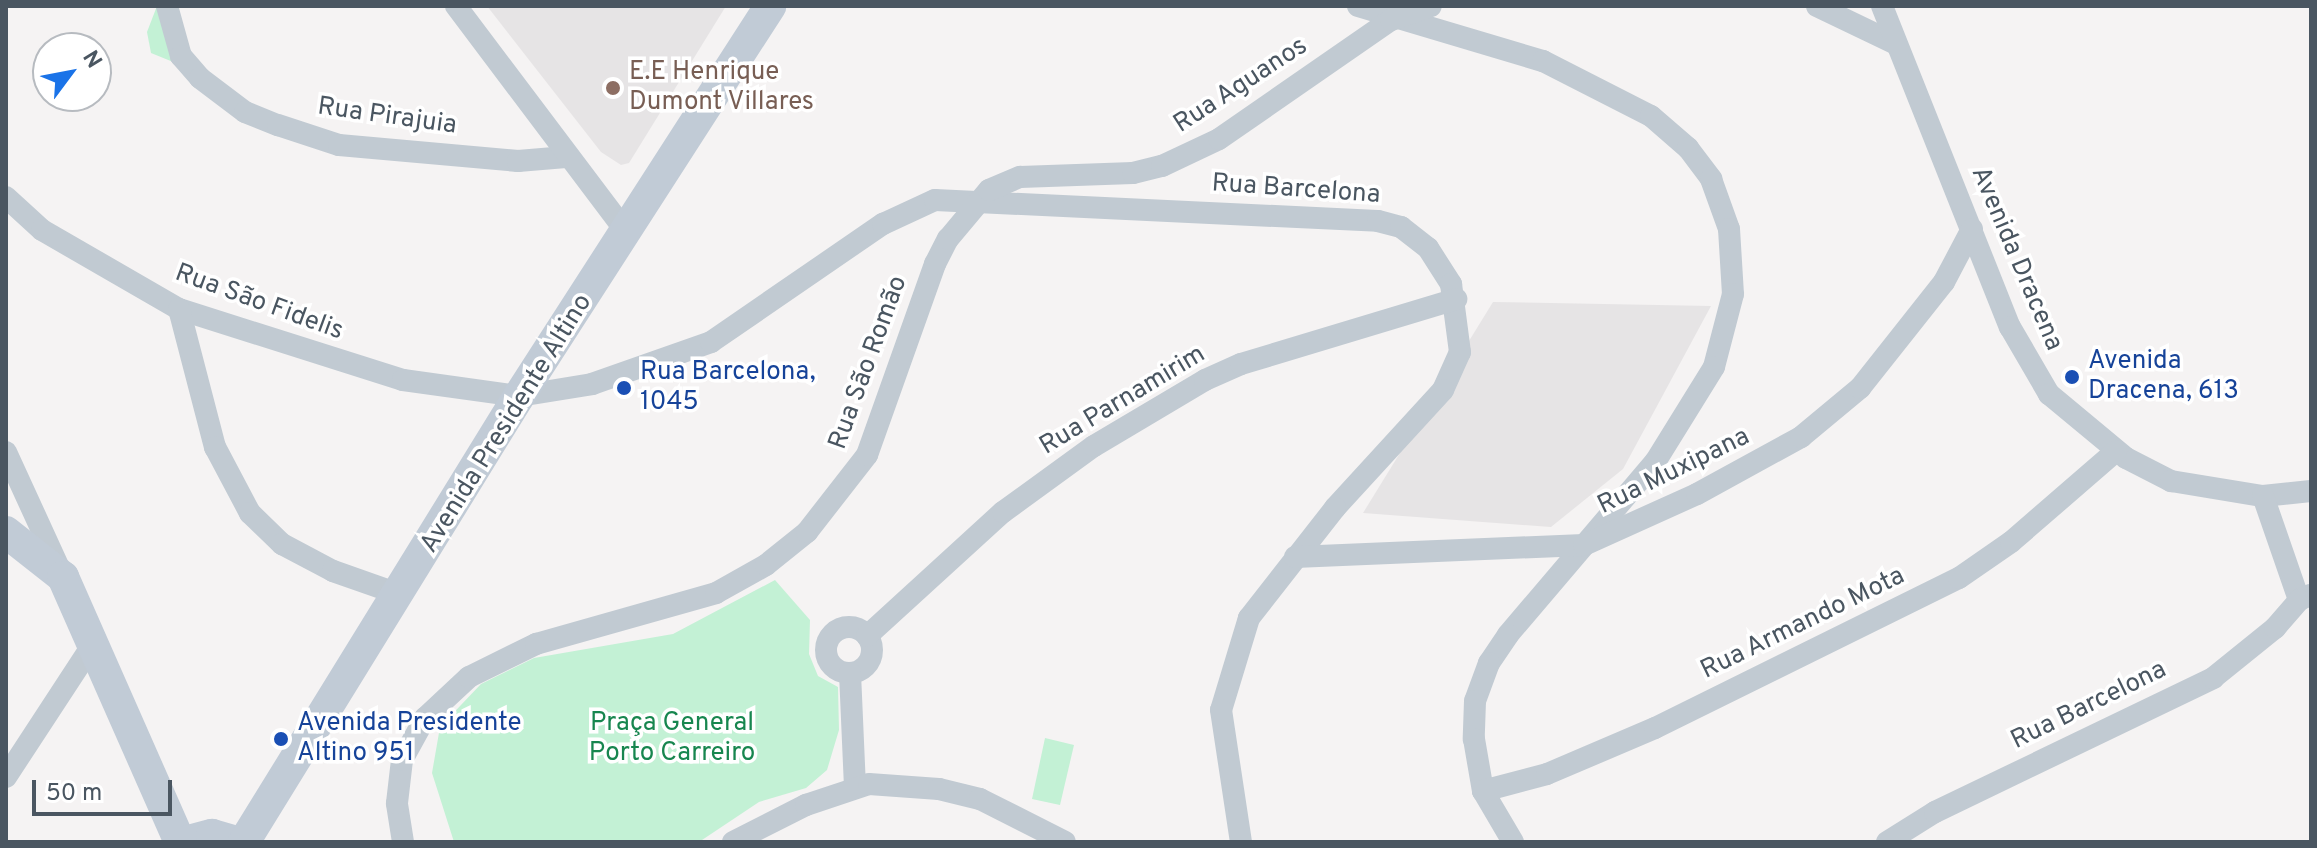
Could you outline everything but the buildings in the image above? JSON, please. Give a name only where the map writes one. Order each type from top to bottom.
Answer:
[{"type":"main road","name":"Avenida Presidente Altino","points":[[244,842],[401,595],[519,396],[628,234],[770,6]]},
{"type":"main road","points":[[6,532],[63,577],[95,641],[182,842],[212,835],[237,842]]},
{"type":"street","name":"Rua Pirajuia","points":[[167,6],[181,56],[200,78],[245,112],[278,125],[352,146],[518,161],[566,157]]},
{"type":"street","points":[[456,6],[566,157],[628,234]]},
{"type":"street","points":[[1358,6],[1391,20],[1460,32],[1596,84],[1669,130],[1723,202],[1734,284],[1714,367],[1655,462],[1530,605],[1489,663],[1475,701],[1474,739],[1483,791],[1513,842]]},
{"type":"street","name":"Rua Aguanos","points":[[979,200],[1020,177],[1133,173],[1188,155],[1219,139],[1391,20],[1431,6]]},
{"type":"street","points":[[1817,6],[1896,44]]},
{"type":"street","name":"Avenida Dracena","points":[[1882,6],[2010,327],[2041,383],[2116,451],[2171,481],[2263,496],[2311,491]]},
{"type":"street","name":"Rua São Fidelis","points":[[6,197],[42,230],[179,309],[403,380],[519,396]]},
{"type":"street","name":"Rua Barcelona","points":[[519,396],[592,384],[711,342],[893,219],[935,200],[1378,221],[1416,235],[1441,264],[1456,299],[1460,352],[1454,374],[1295,557],[1249,618],[1221,710],[1241,842]]},
{"type":"street","name":"Rua São Romão","points":[[403,842],[398,780],[402,760],[425,718],[469,677],[536,644],[701,600],[766,565],[807,532],[867,455],[935,264],[979,200]]},
{"type":"street","name":"Rua Muxipana","points":[[1295,557],[1584,545],[1760,464],[1812,429],[1883,362],[1944,282],[1972,229]]},
{"type":"street","name":"Rua Parnamirim","points":[[867,636],[1003,512],[1094,446],[1205,380],[1315,340],[1456,299]]},
{"type":"street","points":[[179,309],[215,447],[250,513],[282,544],[333,571],[401,595]]},
{"type":"street","name":"Rua Armando Mota","points":[[1483,791],[1547,774],[1655,728],[1959,578],[2011,542],[2116,451]]},
{"type":"street","points":[[6,452],[63,577]]},
{"type":"street","points":[[2263,496],[2305,597]]},
{"type":"street","name":"Rua Barcelona","points":[[1887,842],[1935,812],[2213,678],[2265,637],[2305,597]]},
{"type":"street","points":[[844,627],[867,636],[870,660],[850,673],[829,661],[829,637],[844,627]]},
{"type":"street","points":[[6,777],[95,641]]},
{"type":"street","points":[[850,673],[855,786]]},
{"type":"street","points":[[733,842],[855,786],[897,784],[980,799],[1065,842]]},
{"type":"shaded area","name":"E.E Henrique Dumont Villares","points":[[487,6],[726,6],[629,163],[621,165],[601,152]]},
{"type":"shaded area","points":[[1493,302],[1711,306],[1623,469],[1551,527],[1363,513]]},
{"type":"green space","points":[[157,6],[183,66],[151,53],[147,32]]},
{"type":"green space","name":"Praça General Porto Carreiro","points":[[775,580],[810,620],[809,654],[818,676],[838,687],[839,730],[827,770],[806,788],[759,802],[699,842],[454,842],[432,773],[440,727],[481,684],[534,658],[673,634]]},
{"type":"green space","points":[[1045,738],[1074,745],[1060,805],[1032,799]]},
{"type":"place","name":"E.E Henrique Dumont Villares","points":[[613,88]]},
{"type":"place","name":"Avenida Dracena, 613","points":[[2072,377]]},
{"type":"place","name":"Rua Barcelona, 1045","points":[[624,388]]},
{"type":"place","name":"Avenida Presidente Altino 951","points":[[281,739]]}]
